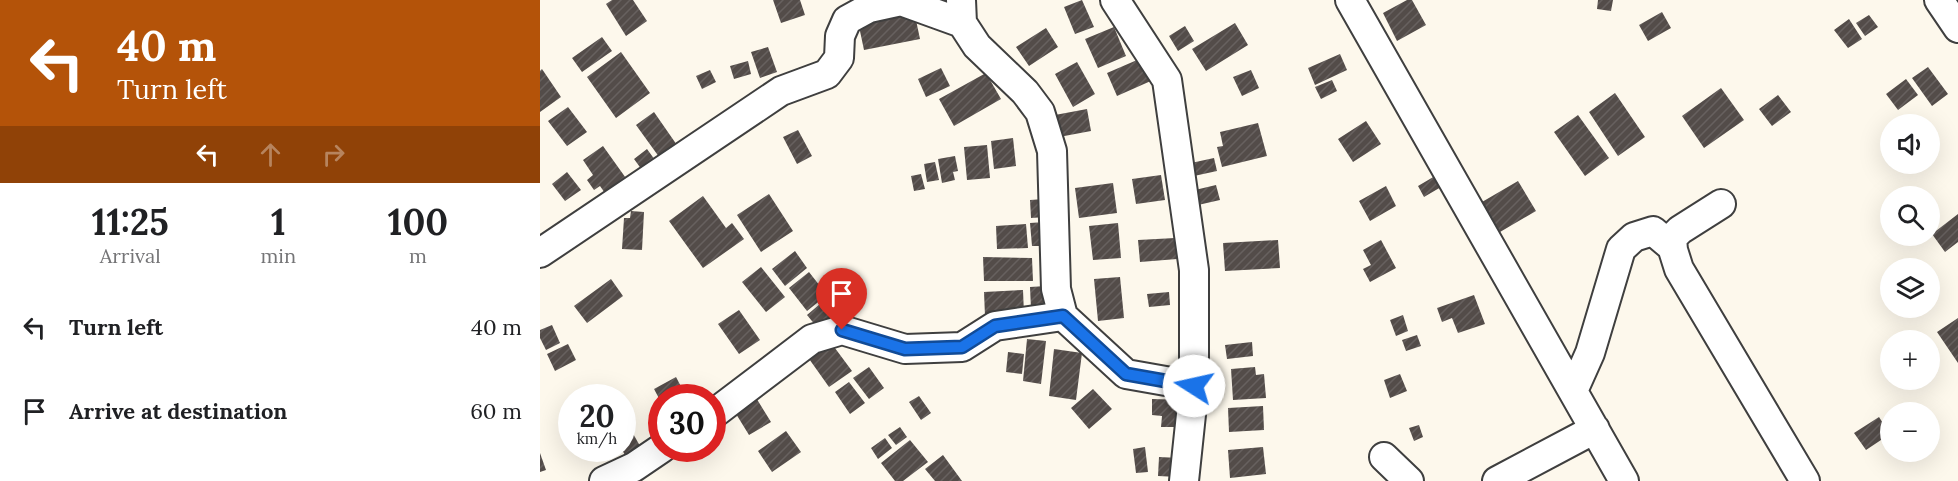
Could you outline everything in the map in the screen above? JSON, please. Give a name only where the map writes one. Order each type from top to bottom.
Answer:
[{"type":"street","points":[[1115,0],[1167,80],[1194,270],[1194,386],[1184,481]]},
{"type":"street","points":[[1350,0],[1624,481]]},
{"type":"street","points":[[1939,0],[1958,28]]},
{"type":"street","points":[[540,252],[780,92],[827,74],[839,58],[840,36],[847,20],[869,8],[901,1],[962,11],[977,46],[1025,92],[1040,112],[1052,151],[1056,289],[1063,316],[1126,374],[1194,386]]},
{"type":"street","points":[[1721,204],[1680,230],[1672,238],[1672,247],[1679,269],[1805,481]]},
{"type":"street","points":[[1573,391],[1590,353],[1621,249],[1634,237],[1653,231],[1672,247]]},
{"type":"street","points":[[726,404],[812,339],[842,330],[905,349],[962,347],[995,326],[1063,316]]},
{"type":"street","points":[[1497,481],[1595,429]]},
{"type":"street","points":[[1383,457],[1409,481]]},
{"type":"street","points":[[604,481],[634,468],[648,458]]},
{"type":"building","points":[[612,0],[633,0],[647,21],[626,36],[606,4]]},
{"type":"building","points":[[773,0],[800,0],[805,15],[781,23]]},
{"type":"building","points":[[1082,0],[1094,27],[1075,34],[1064,7]]},
{"type":"building","points":[[1407,0],[1412,0],[1426,25],[1397,41],[1383,13]]},
{"type":"building","points":[[1598,0],[1613,0],[1611,11],[1597,9]]},
{"type":"building","points":[[913,6],[920,39],[864,50],[857,17]]},
{"type":"building","points":[[1662,12],[1671,28],[1648,41],[1639,25]]},
{"type":"building","points":[[1869,15],[1878,27],[1865,36],[1856,23]]},
{"type":"building","points":[[1849,19],[1862,39],[1848,48],[1834,30]]},
{"type":"building","points":[[1235,23],[1248,45],[1206,71],[1192,49]]},
{"type":"building","points":[[1185,26],[1194,41],[1178,51],[1169,36]]},
{"type":"building","points":[[1114,27],[1126,56],[1098,68],[1085,39]]},
{"type":"building","points":[[1046,28],[1058,47],[1029,66],[1016,47]]},
{"type":"building","points":[[602,37],[612,51],[582,72],[572,58]]},
{"type":"building","points":[[768,47],[777,72],[760,78],[751,52]]},
{"type":"building","points":[[621,52],[650,93],[616,118],[587,77]]},
{"type":"building","points":[[1340,54],[1347,70],[1315,85],[1308,68]]},
{"type":"building","points":[[1144,57],[1153,80],[1117,96],[1107,73]]},
{"type":"building","points":[[748,61],[751,74],[734,79],[730,66]]},
{"type":"building","points":[[1077,62],[1095,94],[1073,107],[1055,74]]},
{"type":"building","points":[[1928,67],[1948,94],[1932,106],[1912,78]]},
{"type":"building","points":[[941,68],[950,86],[926,97],[918,79]]},
{"type":"building","points":[[542,69],[561,97],[540,112],[540,71]]},
{"type":"building","points":[[710,70],[716,82],[702,89],[696,76]]},
{"type":"building","points":[[1251,70],[1259,88],[1242,96],[1233,77]]},
{"type":"building","points":[[986,73],[1001,99],[954,126],[939,99]]},
{"type":"building","points":[[1906,79],[1918,95],[1898,110],[1886,94]]},
{"type":"building","points":[[1332,80],[1337,91],[1321,99],[1315,87]]},
{"type":"building","points":[[1721,88],[1744,120],[1704,148],[1682,116]]},
{"type":"building","points":[[1615,93],[1645,137],[1618,156],[1589,112]]},
{"type":"building","points":[[1778,95],[1791,112],[1772,126],[1759,109]]},
{"type":"building","points":[[568,107],[587,132],[567,146],[548,121]]},
{"type":"building","points":[[1087,109],[1091,131],[1059,137],[1055,115]]},
{"type":"building","points":[[654,112],[679,148],[662,161],[636,125]]},
{"type":"building","points":[[1578,115],[1609,158],[1585,176],[1554,132]]},
{"type":"building","points":[[1366,121],[1381,144],[1353,162],[1338,139]]},
{"type":"building","points":[[1258,123],[1267,156],[1222,167],[1217,147],[1223,146],[1220,132]]},
{"type":"building","points":[[798,130],[812,156],[797,164],[783,137]]},
{"type":"building","points":[[1013,138],[1016,166],[994,169],[991,141]]},
{"type":"building","points":[[987,145],[990,178],[967,180],[964,147]]},
{"type":"building","points":[[603,146],[628,181],[607,196],[600,186],[594,190],[587,180],[593,175],[583,160]]},
{"type":"building","points":[[647,149],[655,160],[642,170],[634,159]]},
{"type":"building","points":[[955,156],[958,171],[953,172],[955,180],[942,183],[938,159]]},
{"type":"building","points":[[1214,158],[1217,171],[1194,176],[1191,163]]},
{"type":"building","points":[[935,162],[939,180],[927,182],[924,164]]},
{"type":"building","points":[[567,172],[581,190],[565,201],[552,184]]},
{"type":"building","points":[[921,174],[925,189],[914,191],[911,176]]},
{"type":"building","points":[[1161,175],[1165,200],[1136,204],[1132,179]]},
{"type":"building","points":[[1435,176],[1441,187],[1424,197],[1418,186]]},
{"type":"building","points":[[1518,181],[1536,211],[1500,232],[1482,202]]},
{"type":"building","points":[[1113,183],[1117,213],[1079,218],[1075,188]]},
{"type":"building","points":[[1216,185],[1220,200],[1198,205],[1195,190]]},
{"type":"building","points":[[1386,186],[1396,206],[1370,221],[1359,201]]},
{"type":"building","points":[[769,194],[793,231],[761,252],[737,215]]},
{"type":"building","points":[[703,196],[726,228],[732,223],[744,239],[703,268],[669,221]]},
{"type":"building","points":[[1044,199],[1046,217],[1031,218],[1030,200]]},
{"type":"building","points":[[631,211],[644,212],[642,250],[622,249],[624,218],[630,218]]},
{"type":"building","points":[[1958,214],[1958,242],[1945,252],[1940,245],[1940,228]]},
{"type":"building","points":[[1045,222],[1047,246],[1032,246],[1030,223]]},
{"type":"building","points":[[1118,223],[1121,258],[1093,260],[1089,226]]},
{"type":"building","points":[[1026,224],[1028,248],[997,249],[996,226]]},
{"type":"building","points":[[1175,238],[1177,259],[1140,262],[1138,240]]},
{"type":"building","points":[[1278,240],[1280,268],[1225,271],[1223,243]]},
{"type":"building","points":[[1381,240],[1396,268],[1370,282],[1363,269],[1371,265],[1363,250]]},
{"type":"building","points":[[795,251],[807,268],[785,286],[772,269]]},
{"type":"building","points":[[983,257],[1032,258],[1033,281],[984,281]]},
{"type":"building","points":[[761,267],[785,297],[766,312],[742,282]]},
{"type":"building","points":[[809,272],[827,295],[807,311],[789,288]]},
{"type":"building","points":[[1120,277],[1124,318],[1098,321],[1094,279]]},
{"type":"building","points":[[611,279],[623,296],[587,323],[574,306]]},
{"type":"building","points":[[1046,286],[1046,309],[1031,309],[1030,287]]},
{"type":"building","points":[[1023,290],[1024,314],[985,316],[984,292]]},
{"type":"building","points":[[1169,292],[1170,305],[1149,307],[1147,294]]},
{"type":"building","points":[[833,293],[847,310],[821,332],[807,315]]},
{"type":"building","points":[[1474,295],[1485,324],[1458,333],[1452,318],[1442,322],[1437,308]]},
{"type":"building","points":[[739,310],[760,340],[739,354],[718,324]]},
{"type":"building","points":[[1403,315],[1408,331],[1396,336],[1390,320]]},
{"type":"building","points":[[1958,318],[1958,363],[1940,336],[1940,330]]},
{"type":"building","points":[[552,325],[560,343],[546,350],[540,338],[540,330]]},
{"type":"building","points":[[1417,335],[1421,346],[1406,351],[1402,340]]},
{"type":"building","points":[[1027,339],[1046,341],[1041,384],[1023,381]]},
{"type":"building","points":[[829,340],[852,371],[829,387],[807,356]]},
{"type":"building","points":[[1252,342],[1253,356],[1227,359],[1225,345]]},
{"type":"building","points":[[568,344],[576,360],[555,371],[547,354]]},
{"type":"building","points":[[1054,349],[1082,353],[1076,400],[1049,396]]},
{"type":"building","points":[[1008,352],[1024,354],[1022,374],[1006,372]]},
{"type":"building","points":[[869,367],[884,388],[869,399],[853,378]]},
{"type":"building","points":[[1255,367],[1256,375],[1264,374],[1266,398],[1233,400],[1231,369]]},
{"type":"building","points":[[1400,374],[1407,391],[1390,398],[1384,380]]},
{"type":"building","points":[[676,377],[680,384],[663,384]]},
{"type":"building","points":[[849,382],[865,403],[850,414],[835,392]]},
{"type":"building","points":[[1093,389],[1112,409],[1089,429],[1071,408]]},
{"type":"building","points":[[755,396],[771,422],[749,435],[733,409]]},
{"type":"building","points":[[919,396],[931,413],[921,420],[909,402]]},
{"type":"building","points":[[1152,399],[1187,400],[1186,427],[1161,427],[1162,416],[1152,415]]},
{"type":"building","points":[[1263,406],[1264,430],[1229,432],[1228,408]]},
{"type":"building","points":[[1879,417],[1880,419],[1880,441],[1866,450],[1854,433]]},
{"type":"building","points":[[1419,425],[1423,437],[1414,441],[1409,428]]},
{"type":"building","points":[[900,427],[907,437],[896,445],[888,435]]},
{"type":"building","points":[[786,431],[801,452],[772,472],[758,451]]},
{"type":"building","points":[[885,438],[892,448],[878,459],[871,448]]},
{"type":"building","points":[[910,440],[928,462],[903,481],[895,481],[881,463]]},
{"type":"building","points":[[1145,447],[1148,472],[1136,473],[1133,449]]},
{"type":"building","points":[[1263,447],[1266,474],[1230,478],[1228,450]]},
{"type":"building","points":[[540,453],[546,470],[540,472]]},
{"type":"building","points":[[943,455],[962,481],[935,481],[925,469]]},
{"type":"building","points":[[1159,457],[1179,458],[1178,477],[1158,476]]},
{"type":"route","points":[[842,330],[905,349],[962,347],[995,326],[1063,316],[1126,374],[1194,386]]}]
